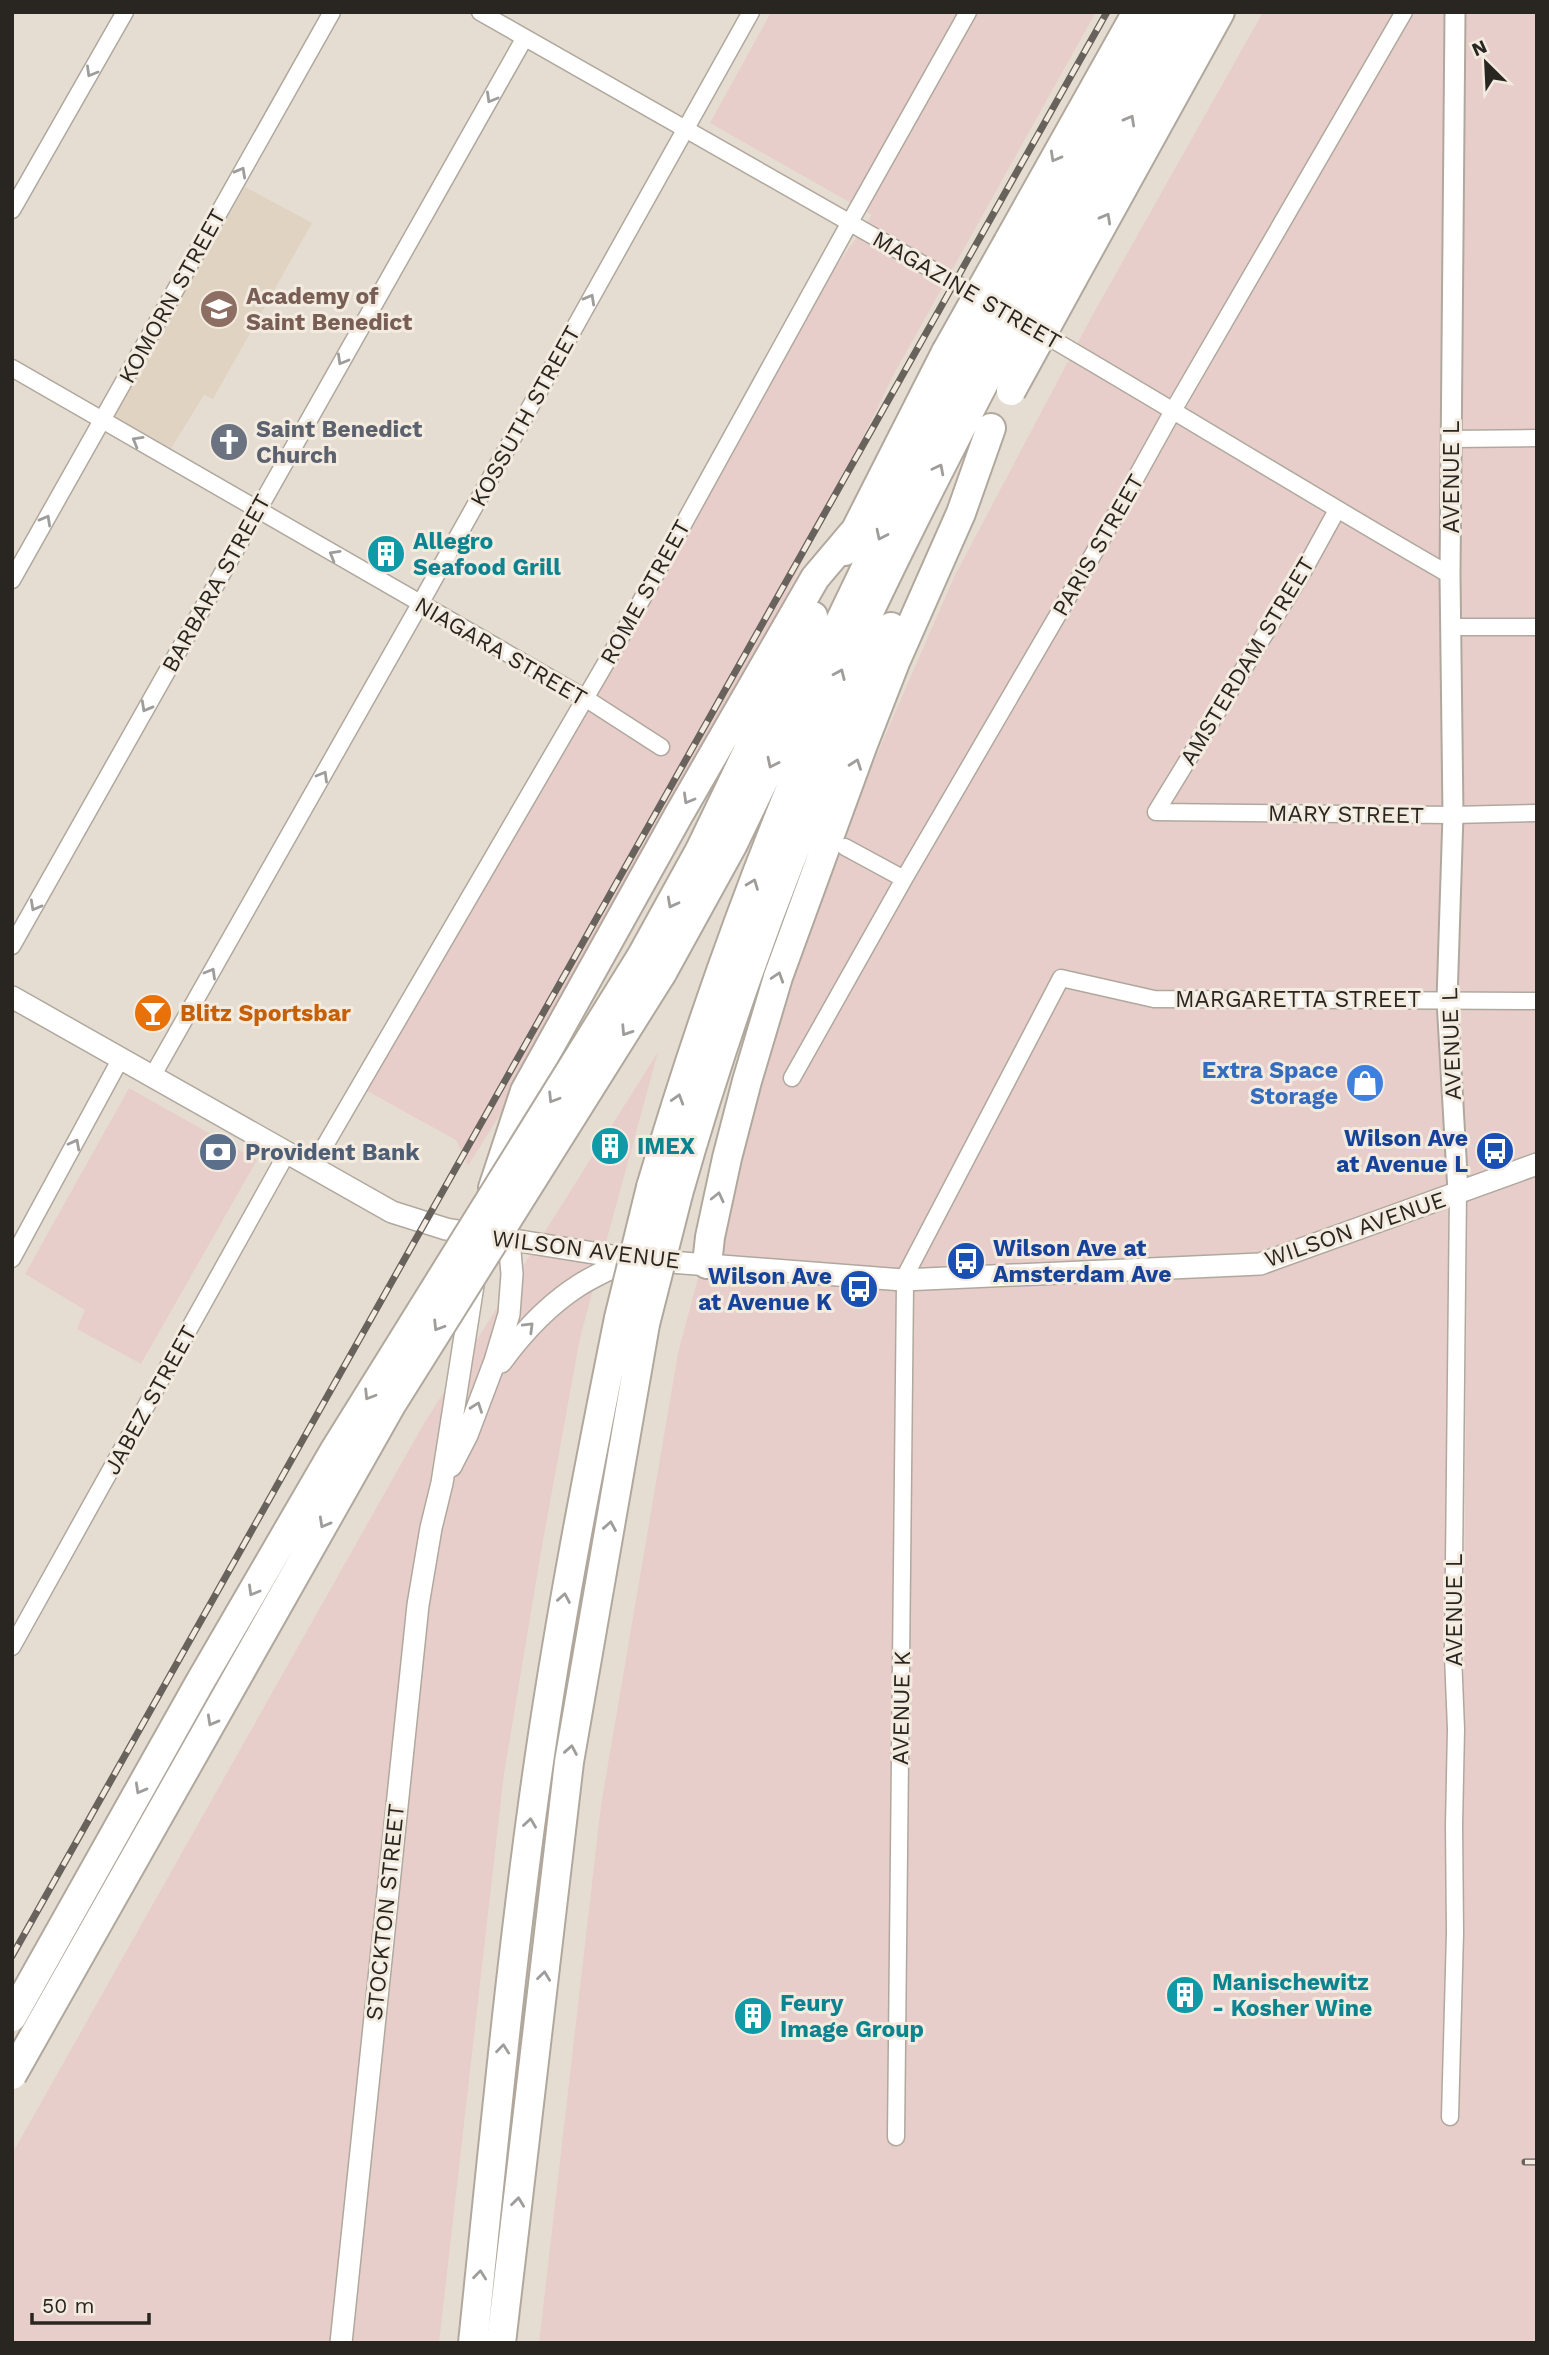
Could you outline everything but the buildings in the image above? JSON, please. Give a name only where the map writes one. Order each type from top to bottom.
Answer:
[{"type":"highway","points":[[1040,260],[1137,12]]},
{"type":"highway","points":[[12,2017],[333,1453],[652,965],[729,852],[884,527],[978,372],[1040,260],[1166,12]]},
{"type":"highway","points":[[473,2343],[510,1979],[536,1783],[572,1555],[665,1191],[681,1088],[718,978],[792,785],[978,372],[1040,260],[1190,12]]},
{"type":"highway","points":[[1040,260],[1220,12]]},
{"type":"highway","points":[[707,1264],[716,1208],[740,1107],[795,926],[866,736],[961,513],[991,428],[978,372]]},
{"type":"highway","points":[[481,1236],[498,1166],[525,1091],[678,816],[816,578],[978,372]]},
{"type":"highway","points":[[665,1191],[729,1031],[809,816],[894,619],[991,428]]},
{"type":"highway","points":[[12,2075],[390,1405],[652,965],[718,815],[853,533]]},
{"type":"highway","points":[[501,2343],[569,1762],[632,1321]]},
{"type":"main road","name":"WILSON AVENUE","points":[[12,997],[392,1212],[446,1229],[481,1236],[631,1259],[903,1280],[1260,1264],[1537,1164]]},
{"type":"main road","name":"STOCKTON STREET","points":[[341,2343],[418,1605],[431,1528],[442,1483],[481,1236]]},
{"type":"main road","name":"STOCKTON STREET","points":[[442,1483],[467,1435],[495,1361],[509,1314],[512,1274],[509,1240]]},
{"type":"main road","points":[[487,1380],[525,1329],[558,1300],[579,1285],[631,1259]]},
{"type":"street","points":[[12,211],[125,12]]},
{"type":"street","name":"KOMORN STREET","points":[[12,580],[331,12]]},
{"type":"street","name":"MAGAZINE STREET","points":[[480,12],[1174,409],[1337,510],[1450,575]]},
{"type":"street","name":"KOSSUTH STREET","points":[[153,1075],[751,12]]},
{"type":"street","name":"ROME STREET","points":[[313,1166],[632,618],[968,12]]},
{"type":"street","name":"PARIS STREET","points":[[792,1078],[1404,12]]},
{"type":"street","name":"AVENUE L","points":[[1450,2117],[1455,1921],[1456,1729],[1453,1656],[1458,1192],[1447,1000],[1453,815],[1450,575],[1455,12]]},
{"type":"street","name":"BARBARA STREET","points":[[12,946],[524,39]]},
{"type":"street","name":"NIAGARA STREET","points":[[12,368],[585,698],[661,747]]},
{"type":"street","points":[[1452,439],[1537,438]]},
{"type":"street","name":"AMSTERDAM STREET","points":[[1156,812],[1304,570],[1337,510]]},
{"type":"street","points":[[1451,628],[1537,627]]},
{"type":"street","name":"MARY STREET","points":[[1156,812],[1453,815],[1537,813]]},
{"type":"street","points":[[845,847],[904,879]]},
{"type":"street","name":"MARGARETTA STREET","points":[[903,1280],[1061,978],[1154,999],[1537,1001]]},
{"type":"street","points":[[12,1259],[121,1058]]},
{"type":"street","name":"JABEZ STREET","points":[[12,1647],[287,1153]]},
{"type":"street","name":"AVENUE K","points":[[896,2137],[905,1312],[903,1280]]},
{"type":"shaded area","points":[[771,12],[1096,12],[894,374],[648,878],[468,1166],[456,1140],[367,1091],[795,326],[872,215],[710,123]]},
{"type":"shaded area","points":[[1263,12],[1537,12],[1537,2343],[539,2343],[601,1805],[678,1353],[744,1105],[854,807],[954,577],[1092,316]],"holes":[[[1467,1245],[1463,1742],[1453,1655]]]},
{"type":"shaded area","name":"Academy of Saint Benedict","points":[[245,187],[312,223],[213,399],[204,395],[162,463],[104,430]]},
{"type":"shaded area","points":[[658,1052],[580,1338],[541,1552],[504,1774],[439,2343],[12,2343],[12,2154],[423,1425]]},
{"type":"shaded area","points":[[129,1088],[257,1160],[141,1364],[77,1329],[85,1310],[25,1274]]},
{"type":"railway","points":[[12,1956],[1107,12]]},
{"type":"railway","points":[[1525,2162],[1537,2162]]},
{"type":"place","name":"Academy of Saint Benedict","points":[[219,309]]},
{"type":"place","name":"Saint Benedict Church","points":[[229,442]]},
{"type":"place","name":"Allegro Seafood Grill","points":[[386,554]]},
{"type":"place","name":"Blitz Sportsbar","points":[[153,1013]]},
{"type":"place","name":"Extra Space Storage","points":[[1365,1083]]},
{"type":"place","name":"IMEX","points":[[610,1146]]},
{"type":"place","name":"Wilson Ave at Avenue L","points":[[1495,1151]]},
{"type":"place","name":"Provident Bank","points":[[218,1152]]},
{"type":"place","name":"Wilson Ave at Amsterdam Ave","points":[[966,1261]]},
{"type":"place","name":"Wilson Ave at Avenue K","points":[[859,1289]]},
{"type":"place","name":"Manischewitz - Kosher Wine","points":[[1185,1995]]},
{"type":"place","name":"Feury Image Group","points":[[753,2016]]}]
